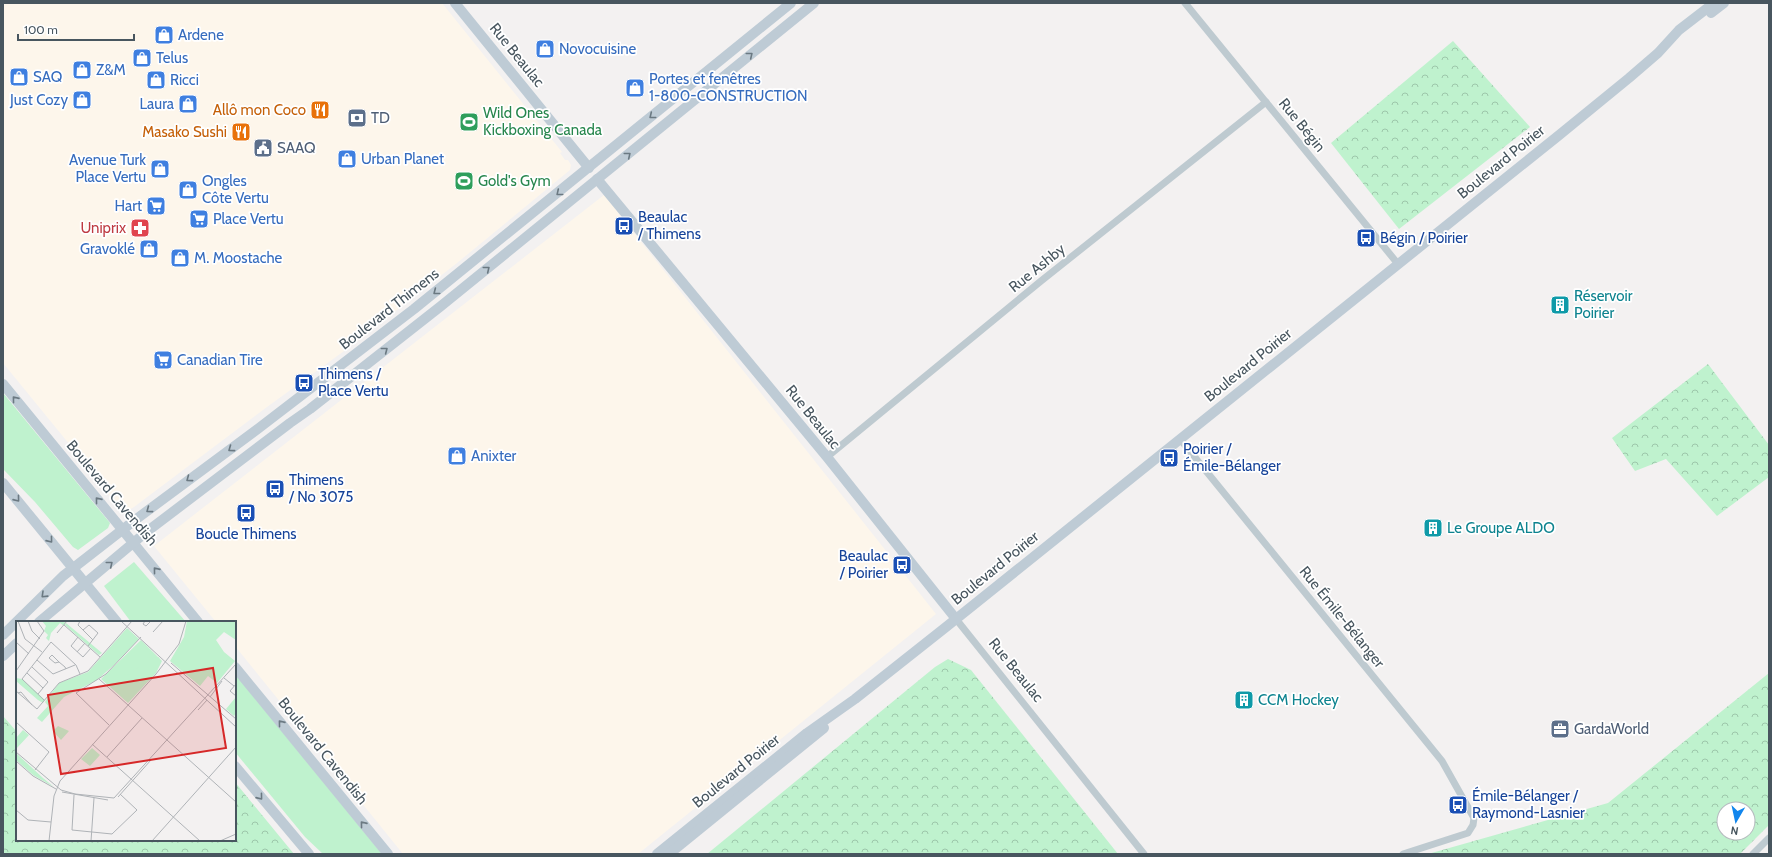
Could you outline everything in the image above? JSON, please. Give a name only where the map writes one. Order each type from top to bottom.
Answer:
[{"type":"street","name":"Rue Beaulac","points":[[455,3],[597,179],[827,457],[1144,854]]},
{"type":"street","name":"Boulevard Thimens","points":[[17,621],[60,579],[122,530],[408,314],[791,3]]},
{"type":"street","name":"Boulevard Thimens","points":[[40,621],[176,508],[310,409],[814,3]]},
{"type":"street","name":"Rue Bégin","points":[[1186,3],[1398,264]]},
{"type":"street","name":"Boulevard Poirier","points":[[657,854],[801,738],[855,699],[956,619],[1622,84],[1658,53],[1679,30],[1714,3]]},
{"type":"street","name":"Boulevard Poirier","points":[[1658,53],[1685,35],[1724,3]]},
{"type":"street","name":"Rue Ashby","points":[[827,457],[1041,281],[1266,102]]},
{"type":"street","name":"Boulevard Cavendish","points":[[3,384],[197,621]]},
{"type":"street","name":"Rue Émile-Bélanger","points":[[1180,439],[1442,761],[1474,818],[1473,825],[1468,833],[1403,854]]},
{"type":"street","points":[[3,483],[115,621]]},
{"type":"street","name":"Boulevard Thimens","points":[[3,635],[16,622]]},
{"type":"street","points":[[3,656],[16,644]]},
{"type":"street","name":"Boulevard Cavendish","points":[[236,668],[388,854]]},
{"type":"street","name":"Boulevard Poirier","points":[[669,854],[813,738],[855,699]]},
{"type":"street","points":[[236,767],[309,854]]},
{"type":"street","points":[[1753,854],[1769,838]]},
{"type":"shaded area","points":[[3,3],[442,3],[562,152],[560,153],[571,165],[570,170],[457,263],[351,346],[134,507],[129,510],[119,508],[3,363]]},
{"type":"shaded area","points":[[604,195],[936,614],[638,854],[403,854],[236,647],[236,621],[215,621],[154,546]]},
{"type":"green space","points":[[1453,41],[1530,127],[1399,229],[1331,143]]},
{"type":"green space","points":[[1708,364],[1769,445],[1769,477],[1717,516],[1666,459],[1635,471],[1612,438]]},
{"type":"green space","points":[[3,393],[110,523],[108,528],[78,550],[73,547],[35,502],[3,469]]},
{"type":"green space","points":[[134,562],[185,621],[130,621],[104,586]]},
{"type":"green space","points":[[948,659],[971,670],[1118,854],[707,854],[935,667]]},
{"type":"green space","points":[[1769,673],[1769,825],[1756,838],[1756,801],[1716,801],[1716,841],[1753,841],[1740,854],[1428,854],[1608,803]]},
{"type":"green space","points":[[236,675],[382,854],[323,854],[305,837],[236,753]]},
{"type":"green space","points":[[3,716],[16,731],[16,841],[236,841],[236,783],[294,854],[3,854]]},
{"type":"place","name":"Ardene","points":[[164,35]]},
{"type":"place","name":"Novocuisine","points":[[545,49]]},
{"type":"place","name":"Telus","points":[[142,58]]},
{"type":"place","name":"Z&M","points":[[82,70]]},
{"type":"place","name":"SAQ","points":[[19,77]]},
{"type":"place","name":"Ricci","points":[[156,80]]},
{"type":"place","name":"Portes et fenêtres 1-800-CONSTRUCTION","points":[[635,88]]},
{"type":"place","name":"Just Cozy","points":[[82,100]]},
{"type":"place","name":"Laura","points":[[188,104]]},
{"type":"place","name":"Allô mon Coco","points":[[320,110]]},
{"type":"place","name":"TD","points":[[357,118]]},
{"type":"place","name":"Wild Ones Kickboxing Canada","points":[[469,122]]},
{"type":"place","name":"Masako Sushi","points":[[241,132]]},
{"type":"place","name":"SAAQ","points":[[263,148]]},
{"type":"place","name":"Urban Planet","points":[[347,159]]},
{"type":"place","name":"Avenue Turk Place Vertu","points":[[160,169]]},
{"type":"place","name":"Gold's Gym","points":[[464,181]]},
{"type":"place","name":"Ongles Côte Vertu","points":[[188,190]]},
{"type":"place","name":"Hart","points":[[156,206]]},
{"type":"place","name":"Place Vertu","points":[[199,219]]},
{"type":"place","name":"Beaulac / Thimens","points":[[624,226]]},
{"type":"place","name":"Uniprix","points":[[140,228]]},
{"type":"place","name":"Bégin / Poirier","points":[[1366,238]]},
{"type":"place","name":"Gravoklé","points":[[149,249]]},
{"type":"place","name":"M. Moostache","points":[[180,258]]},
{"type":"place","name":"Réservoir Poirier","points":[[1560,305]]},
{"type":"place","name":"Canadian Tire","points":[[163,360]]},
{"type":"place","name":"Thimens / Place Vertu","points":[[304,383]]},
{"type":"place","name":"Anixter","points":[[457,456]]},
{"type":"place","name":"Poirier / Émile-Bélanger","points":[[1169,458]]},
{"type":"place","name":"Thimens / No 3075","points":[[275,489]]},
{"type":"place","name":"Boucle Thimens","points":[[246,513]]},
{"type":"place","name":"Le Groupe ALDO","points":[[1433,528]]},
{"type":"place","name":"Beaulac / Poirier","points":[[902,565]]},
{"type":"place","name":"CCM Hockey","points":[[1244,700]]},
{"type":"place","name":"GardaWorld","points":[[1560,729]]},
{"type":"place","name":"Émile-Bélanger / Raymond-Lasnier","points":[[1458,805]]}]
